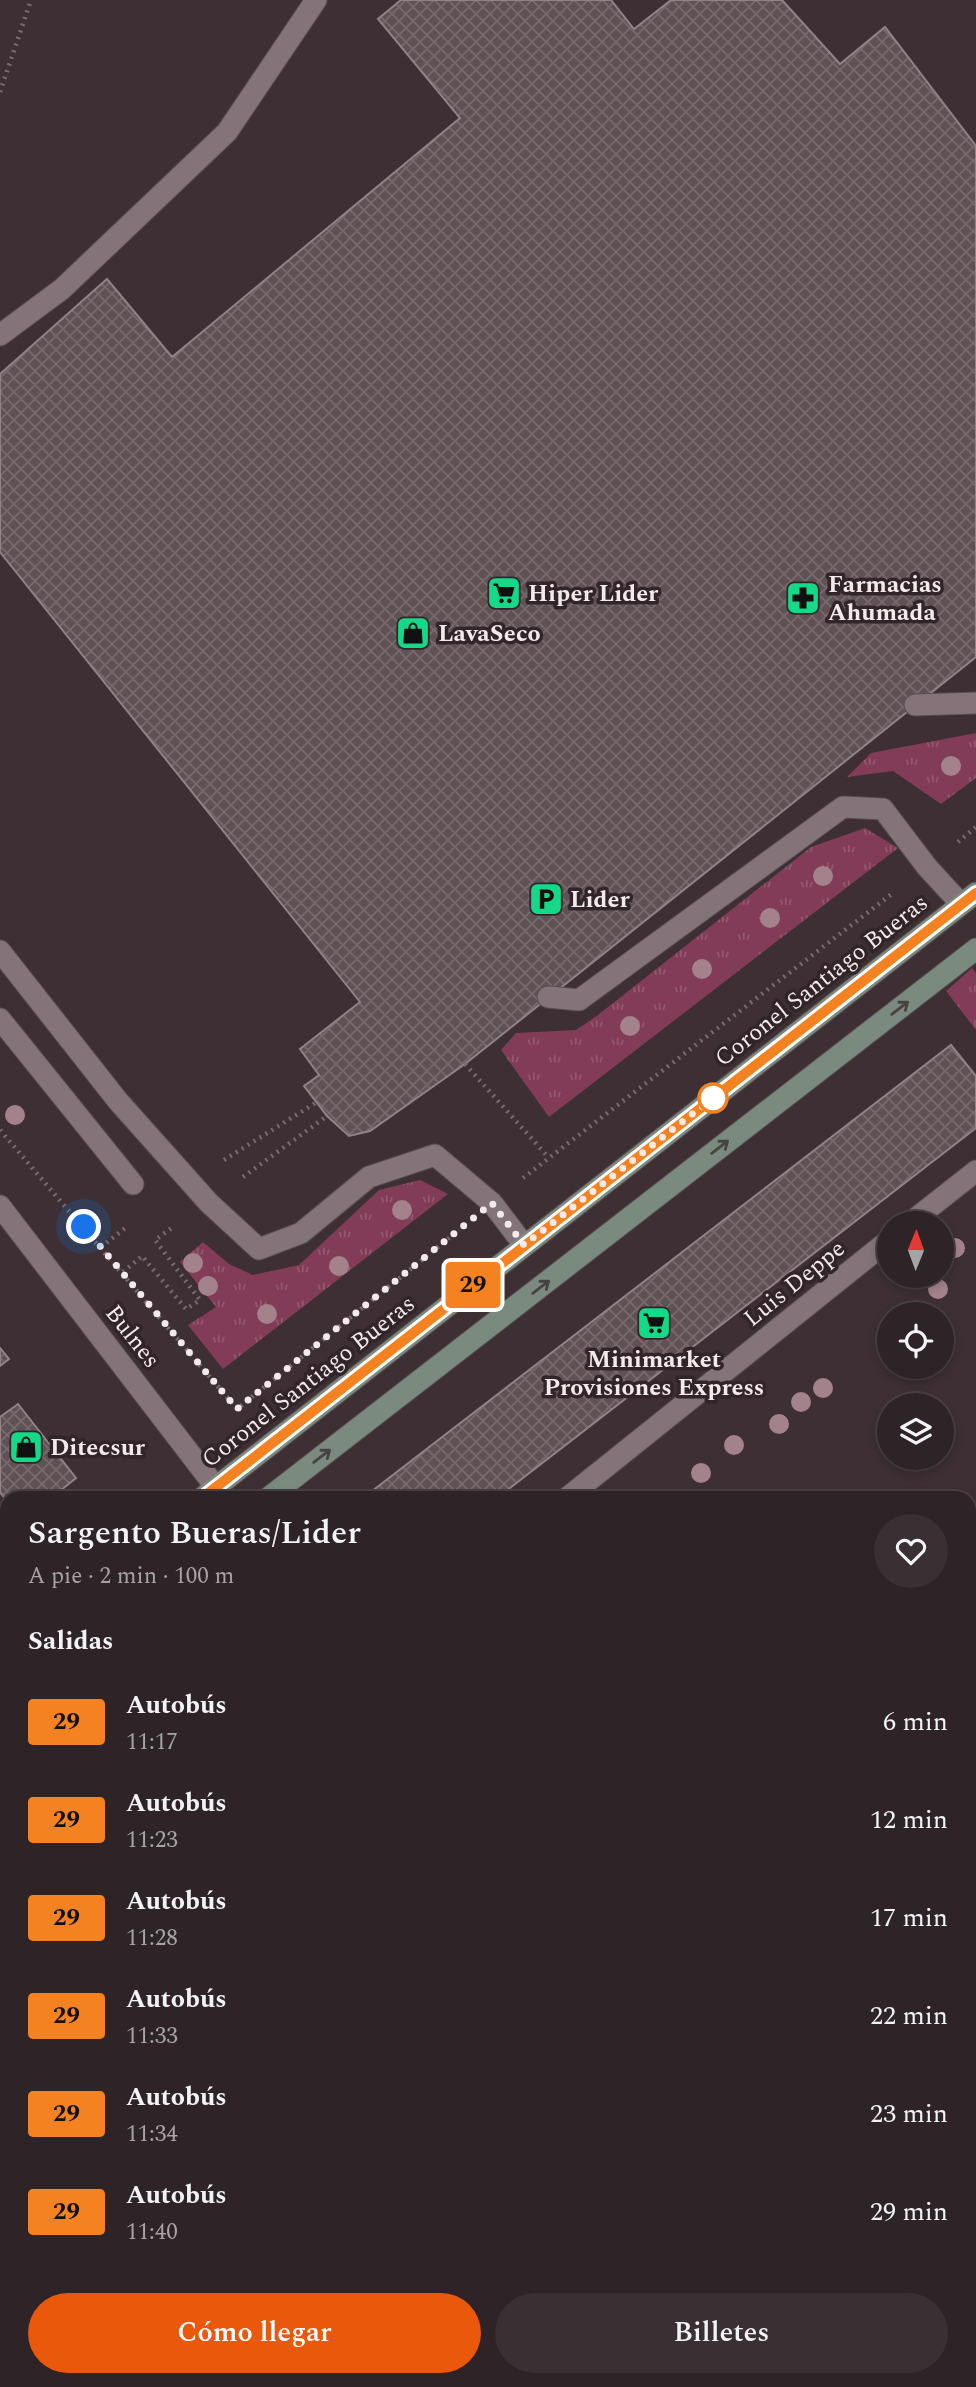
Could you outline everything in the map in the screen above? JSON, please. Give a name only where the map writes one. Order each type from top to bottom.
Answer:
[{"type":"main road","name":"Coronel Santiago Bueras","points":[[218,1491],[524,1245],[969,898]]},
{"type":"main road","points":[[277,1491],[976,949]]},
{"type":"street","points":[[0,335],[62,289],[227,132],[316,0]]},
{"type":"street","points":[[915,705],[976,703]]},
{"type":"street","points":[[548,997],[579,1000],[843,807],[883,808],[927,867],[969,898]]},
{"type":"street","points":[[0,951],[118,1101],[209,1203],[259,1250],[301,1233],[369,1177],[435,1155],[492,1203],[524,1245]]},
{"type":"street","points":[[0,1019],[133,1184]]},
{"type":"street","points":[[926,1211],[976,1171]]},
{"type":"street","name":"Bulnes","points":[[0,1206],[212,1491]]},
{"type":"street","name":"Luis Deppe","points":[[576,1491],[877,1250]]},
{"type":"path","points":[[0,92],[31,0]]},
{"type":"path","points":[[0,1130],[237,1409],[549,1158],[976,827]]},
{"type":"path","points":[[465,1064],[549,1158]]},
{"type":"path","points":[[190,1181],[317,1102]]},
{"type":"green space","points":[[976,733],[976,778],[941,804],[893,771],[847,777],[871,753]]},
{"type":"green space","points":[[865,828],[898,848],[549,1117],[501,1050],[516,1033],[576,1030],[811,847]]},
{"type":"green space","points":[[972,968],[976,973],[976,1030],[946,991]]},
{"type":"green space","points":[[420,1180],[448,1194],[223,1369],[188,1325],[216,1307],[180,1262],[203,1242],[229,1264],[253,1275],[299,1265],[379,1190]]},
{"type":"building","name":"Hiper Lider","points":[[401,0],[611,0],[634,29],[671,0],[782,0],[840,64],[885,27],[976,146],[976,657],[465,1064],[370,1131],[349,1136],[327,1116],[304,1086],[319,1075],[300,1049],[360,1002],[0,552],[0,374],[107,279],[172,357],[460,118],[378,19]]},
{"type":"building","points":[[951,1045],[976,1076],[976,1128],[506,1491],[372,1491]]},
{"type":"building","points":[[0,1348],[9,1359],[0,1366]]},
{"type":"building","name":"Ditecsur","points":[[18,1404],[76,1478],[60,1491],[0,1491],[0,1417]]},
{"type":"bus line","name":"29","points":[[211,1491],[976,893]]},
{"type":"place","name":"Hiper Lider","points":[[504,593]]},
{"type":"place","name":"Farmacias Ahumada","points":[[803,598]]},
{"type":"place","name":"LavaSeco","points":[[413,633]]},
{"type":"place","name":"Lider","points":[[546,899]]},
{"type":"place","name":"Minimarket Provisiones Express","points":[[654,1323]]},
{"type":"place","name":"Ditecsur","points":[[26,1447]]},
{"type":"route","points":[[84,1227],[237,1409],[492,1203],[524,1245],[713,1098]]}]
